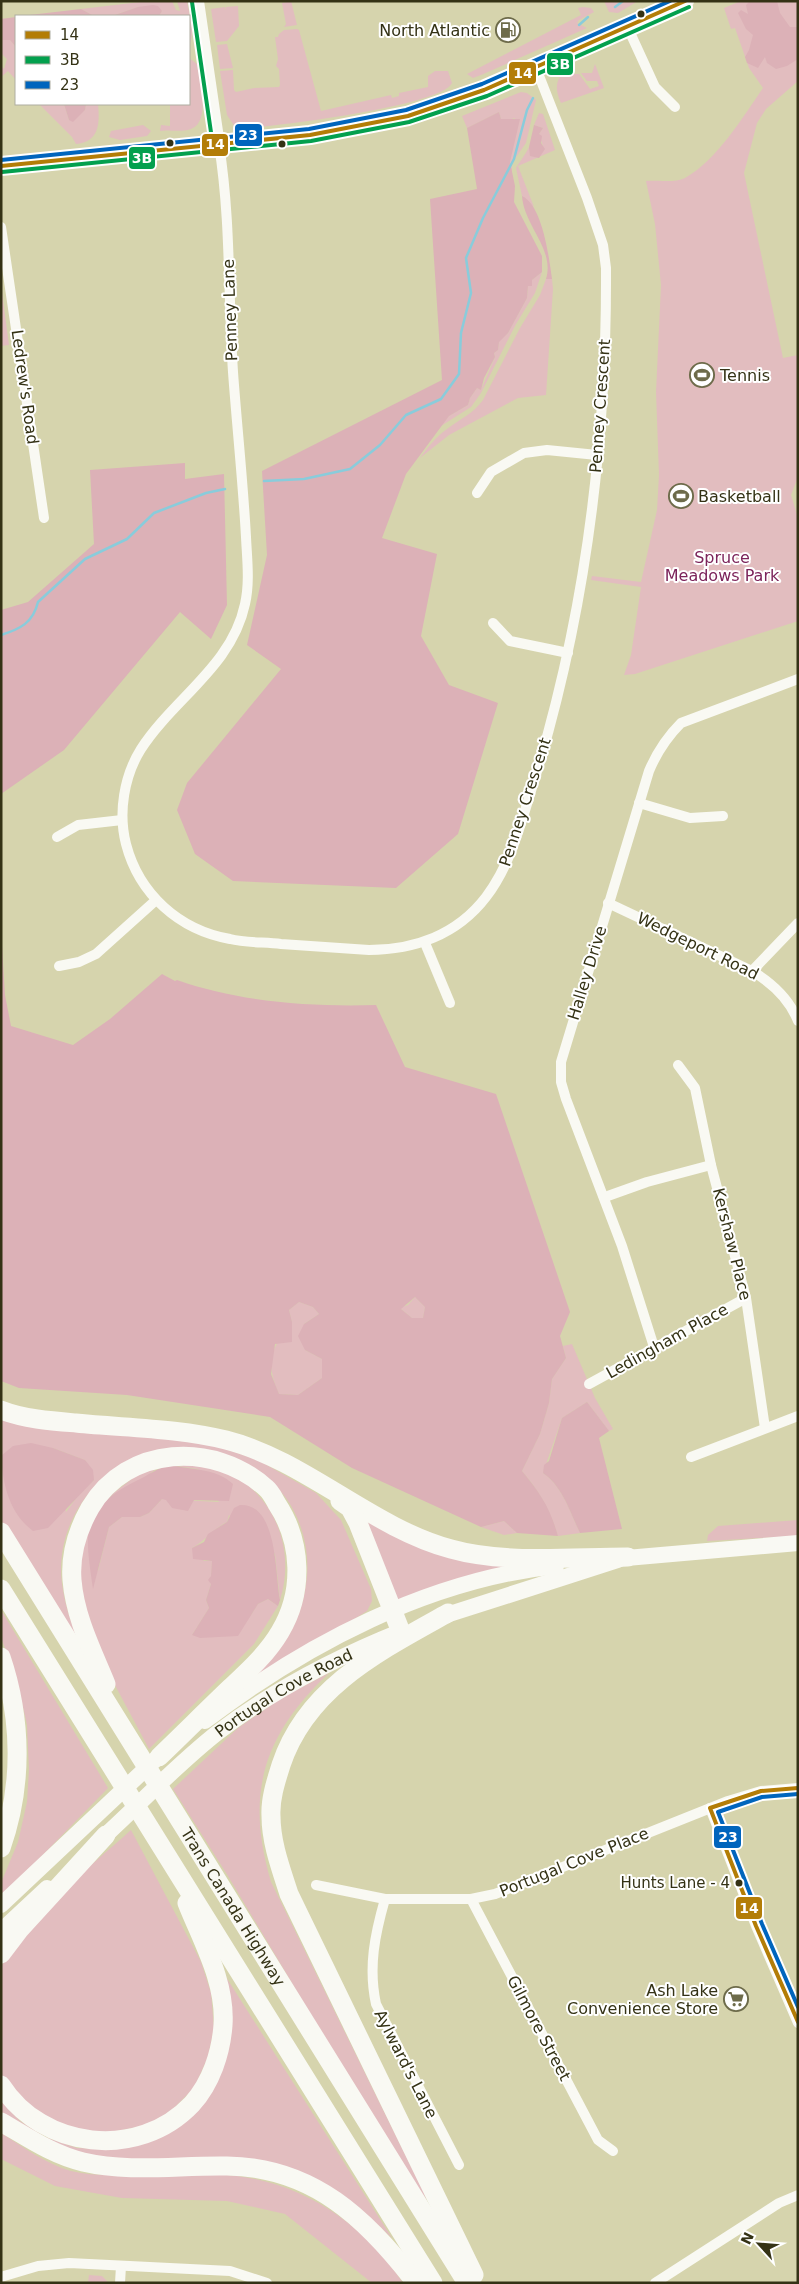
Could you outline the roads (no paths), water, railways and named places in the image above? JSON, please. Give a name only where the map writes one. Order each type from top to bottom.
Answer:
[{"type":"highway","points":[[1,1410],[44,1420],[187,1434],[227,1440],[264,1454],[407,1532],[449,1549],[486,1557],[628,1558]]},
{"type":"highway","points":[[130,1740],[87,1638],[76,1606],[72,1579],[73,1548],[82,1522],[97,1497],[118,1477],[139,1464],[161,1457],[186,1454],[215,1459],[245,1472],[268,1489],[284,1513],[295,1543],[296,1584],[292,1606],[280,1632],[264,1655],[159,1757]]},
{"type":"highway","points":[[318,1483],[350,1508],[368,1547],[401,1632]]},
{"type":"highway","name":"Trans Canada Highway","points":[[1,1532],[466,2283]]},
{"type":"highway","name":"Trans Canada Highway","points":[[1,1589],[433,2283]]},
{"type":"highway","points":[[448,1613],[378,1652],[341,1679],[319,1699],[300,1725],[285,1753],[274,1786],[270,1816],[276,1851],[289,1894],[478,2283]]},
{"type":"highway","points":[[1,1657],[11,1684],[15,1708],[18,1756],[14,1798],[1,1848]]},
{"type":"highway","points":[[1,1954],[20,1929],[106,1835]]},
{"type":"highway","points":[[1,2085],[23,2111],[53,2130],[82,2140],[112,2141],[142,2136],[167,2124],[192,2104],[208,2081],[218,2056],[223,2025],[223,2000],[218,1981],[166,1853]]},
{"type":"highway","points":[[1,2122],[51,2151],[81,2162],[119,2169],[228,2166],[263,2169],[297,2179],[330,2196],[363,2220],[416,2283]]},
{"type":"main road","points":[[1,166],[143,150],[220,145],[310,135],[408,116],[454,102],[536,68],[686,1]]},
{"type":"main road","name":"Portugal Cove Road","points":[[1,1905],[159,1757],[222,1709],[316,1649],[393,1610],[483,1579],[529,1568],[798,1543]]},
{"type":"main road","name":"Portugal Cove Road","points":[[1,1931],[106,1835],[174,1769],[218,1733],[261,1702],[317,1669],[448,1613],[628,1558]]},
{"type":"street","points":[[198,1],[220,145]]},
{"type":"street","points":[[627,26],[655,87],[675,107]]},
{"type":"street","name":"Penney Crescent","points":[[241,475],[248,585],[246,601],[237,630],[220,659],[161,724],[140,752],[126,784],[122,820],[124,837],[132,862],[156,901],[185,924],[199,931],[232,940],[369,950],[386,950],[425,943],[468,916],[485,899],[508,859],[540,762],[568,653],[584,569],[597,455],[606,281],[605,256],[587,198],[536,68]]},
{"type":"street","name":"Penney Lane","points":[[220,145],[227,222],[232,361],[241,475]]},
{"type":"street","name":"Ledrew's Road","points":[[1,227],[44,518]]},
{"type":"street","points":[[477,494],[491,472],[524,453],[547,450],[597,455]]},
{"type":"street","points":[[493,624],[510,641],[568,653]]},
{"type":"street","name":"Halley Drive","points":[[654,1347],[605,1197],[566,1099],[561,1082],[561,1062],[608,903],[657,751],[681,723],[798,679]]},
{"type":"street","points":[[639,803],[690,818],[723,816]]},
{"type":"street","points":[[57,837],[78,825],[122,820]]},
{"type":"street","points":[[59,966],[79,962],[96,954],[156,901]]},
{"type":"street","name":"Wedgeport Road","points":[[608,903],[752,970],[769,981],[782,995],[794,1010],[798,1020]]},
{"type":"street","points":[[752,970],[798,922]]},
{"type":"street","points":[[425,943],[450,1003]]},
{"type":"street","name":"Kershaw Place","points":[[678,1065],[695,1088],[711,1165],[746,1298],[764,1428]]},
{"type":"street","points":[[605,1197],[647,1182],[711,1165]]},
{"type":"street","name":"Ledingham Place","points":[[589,1384],[746,1298]]},
{"type":"street","points":[[692,1457],[798,1416]]},
{"type":"street","name":"Portugal Cove Place","points":[[316,1885],[385,1899],[471,1899],[516,1887],[710,1808],[761,1792],[798,1788]]},
{"type":"street","points":[[710,1808],[756,1926],[798,2023]]},
{"type":"street","name":"Aylward's Lane","points":[[385,1899],[375,1934],[371,1964],[372,1986],[376,2004],[459,2165]]},
{"type":"street","name":"Gilmore Street","points":[[471,1899],[598,2140],[613,2152]]},
{"type":"street","points":[[655,2283],[779,2203],[798,2195]]},
{"type":"street","points":[[2,2276],[50,2264],[230,2271],[267,2283]]},
{"type":"street","points":[[120,2283],[121,2266]]},
{"type":"waterway","points":[[615,7],[623,1]]},
{"type":"waterway","points":[[579,25],[588,17]]},
{"type":"waterway","points":[[264,481],[304,479],[350,469],[380,445],[406,415],[441,399],[459,374],[461,333],[471,293],[466,258],[483,218],[514,159],[527,110],[533,98]]},
{"type":"waterway","points":[[1,635],[25,624],[33,615],[38,602],[85,559],[127,539],[154,513],[206,493],[225,489]]},
{"type":"place","name":"North Atlantic","points":[[508,30]]},
{"type":"place","name":"Tennis","points":[[702,375]]},
{"type":"place","name":"Basketball","points":[[681,496]]},
{"type":"place","name":"Hunts Lane - 4","points":[[739,1883]]},
{"type":"place","name":"Ash Lake Convenience Store","points":[[736,1999]]},
{"type":"park label","name":"Spruce Meadows Park","points":[[722,566]]}]
